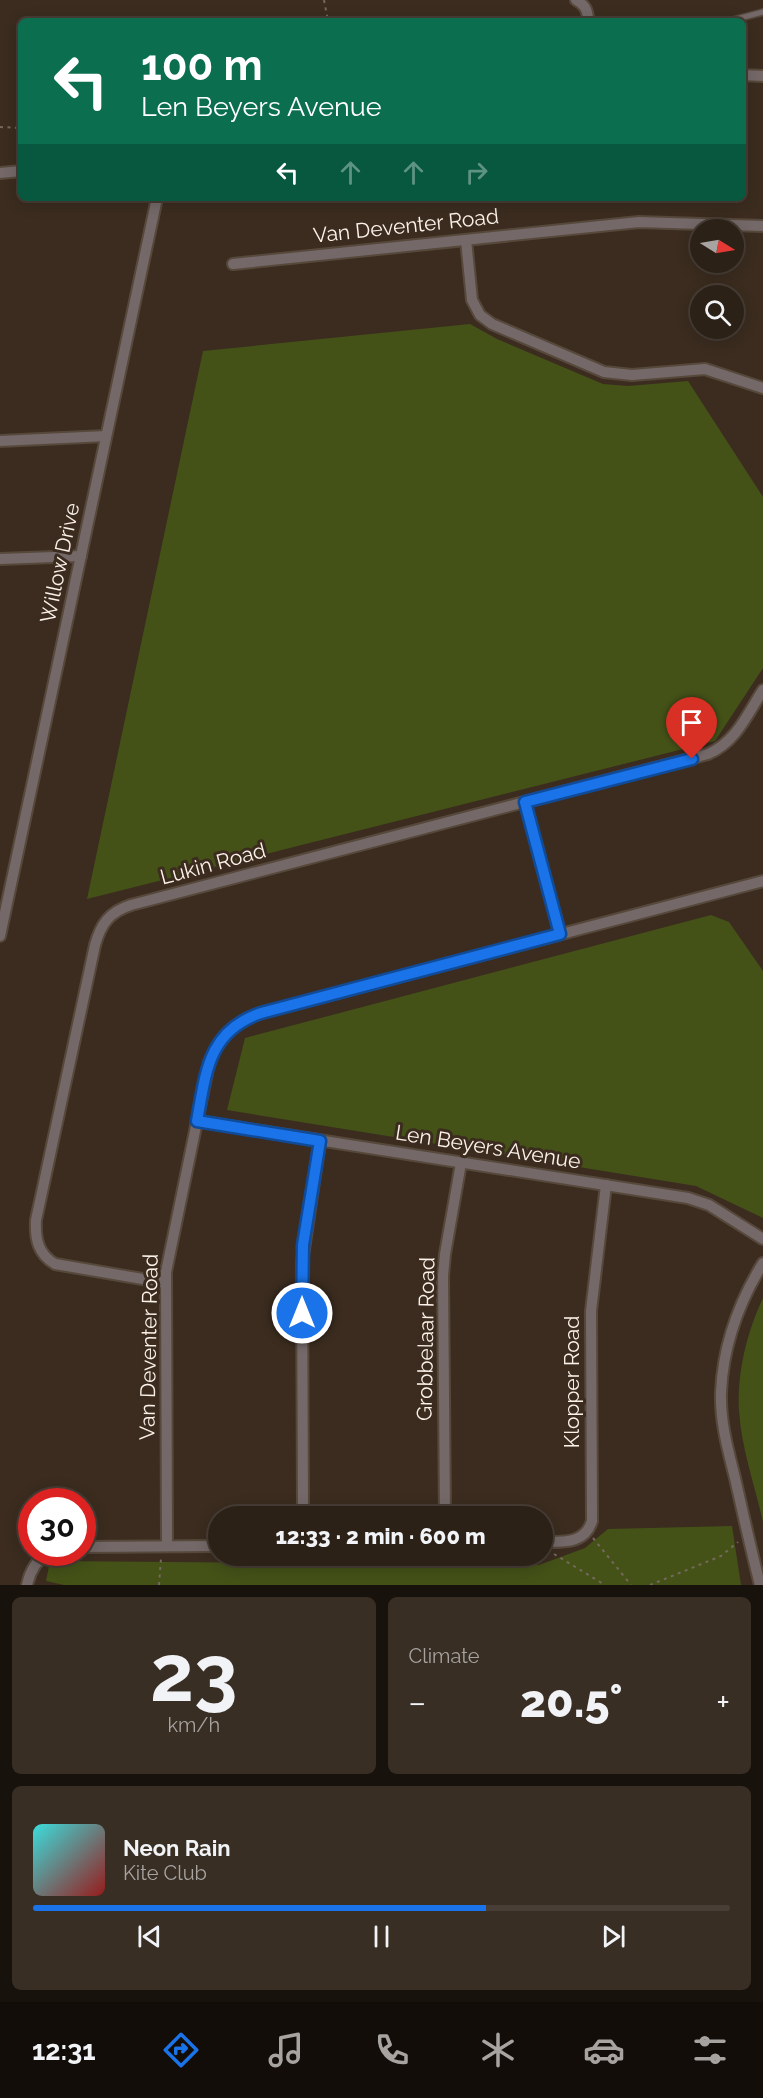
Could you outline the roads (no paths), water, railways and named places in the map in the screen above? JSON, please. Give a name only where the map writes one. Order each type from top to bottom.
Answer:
[{"type":"street","points":[[576,0],[584,5],[588,18]]},
{"type":"street","points":[[746,75],[763,76]]},
{"type":"street","points":[[0,173],[18,171]]},
{"type":"street","name":"Willow Drive","points":[[0,936],[156,201]]},
{"type":"street","name":"Van Deventer Road","points":[[233,264],[647,221],[763,226]]},
{"type":"street","points":[[466,240],[475,308],[480,315],[497,327],[593,369],[611,374],[632,375],[705,369],[763,387]]},
{"type":"street","points":[[0,441],[106,436]]},
{"type":"street","points":[[0,559],[81,556]]},
{"type":"street","name":"Lukin Road","points":[[166,1283],[55,1264],[44,1257],[36,1236],[36,1220],[95,945],[102,925],[115,912],[131,905],[713,753],[733,738],[763,690]]},
{"type":"street","points":[[525,802],[560,934]]},
{"type":"street","name":"Van Deventer Road","points":[[165,1547],[166,1283],[169,1252],[209,1063],[214,1050],[230,1029],[240,1021],[261,1013],[763,881]]},
{"type":"street","name":"Len Beyers Avenue","points":[[197,1121],[695,1199],[715,1208],[763,1239]]},
{"type":"street","points":[[303,1506],[302,1263],[320,1141]]},
{"type":"street","name":"Grobbelaar Road","points":[[445,1506],[443,1276],[461,1163]]},
{"type":"street","name":"Klopper Road","points":[[553,1542],[572,1542],[581,1538],[592,1521],[591,1311],[606,1185]]},
{"type":"street","points":[[760,1585],[725,1437],[721,1393],[732,1331],[748,1289],[763,1263]]},
{"type":"street","points":[[96,1547],[208,1546]]},
{"type":"street","points":[[27,1585],[35,1566]]},
{"type":"lane","points":[[740,18],[763,12]]}]
